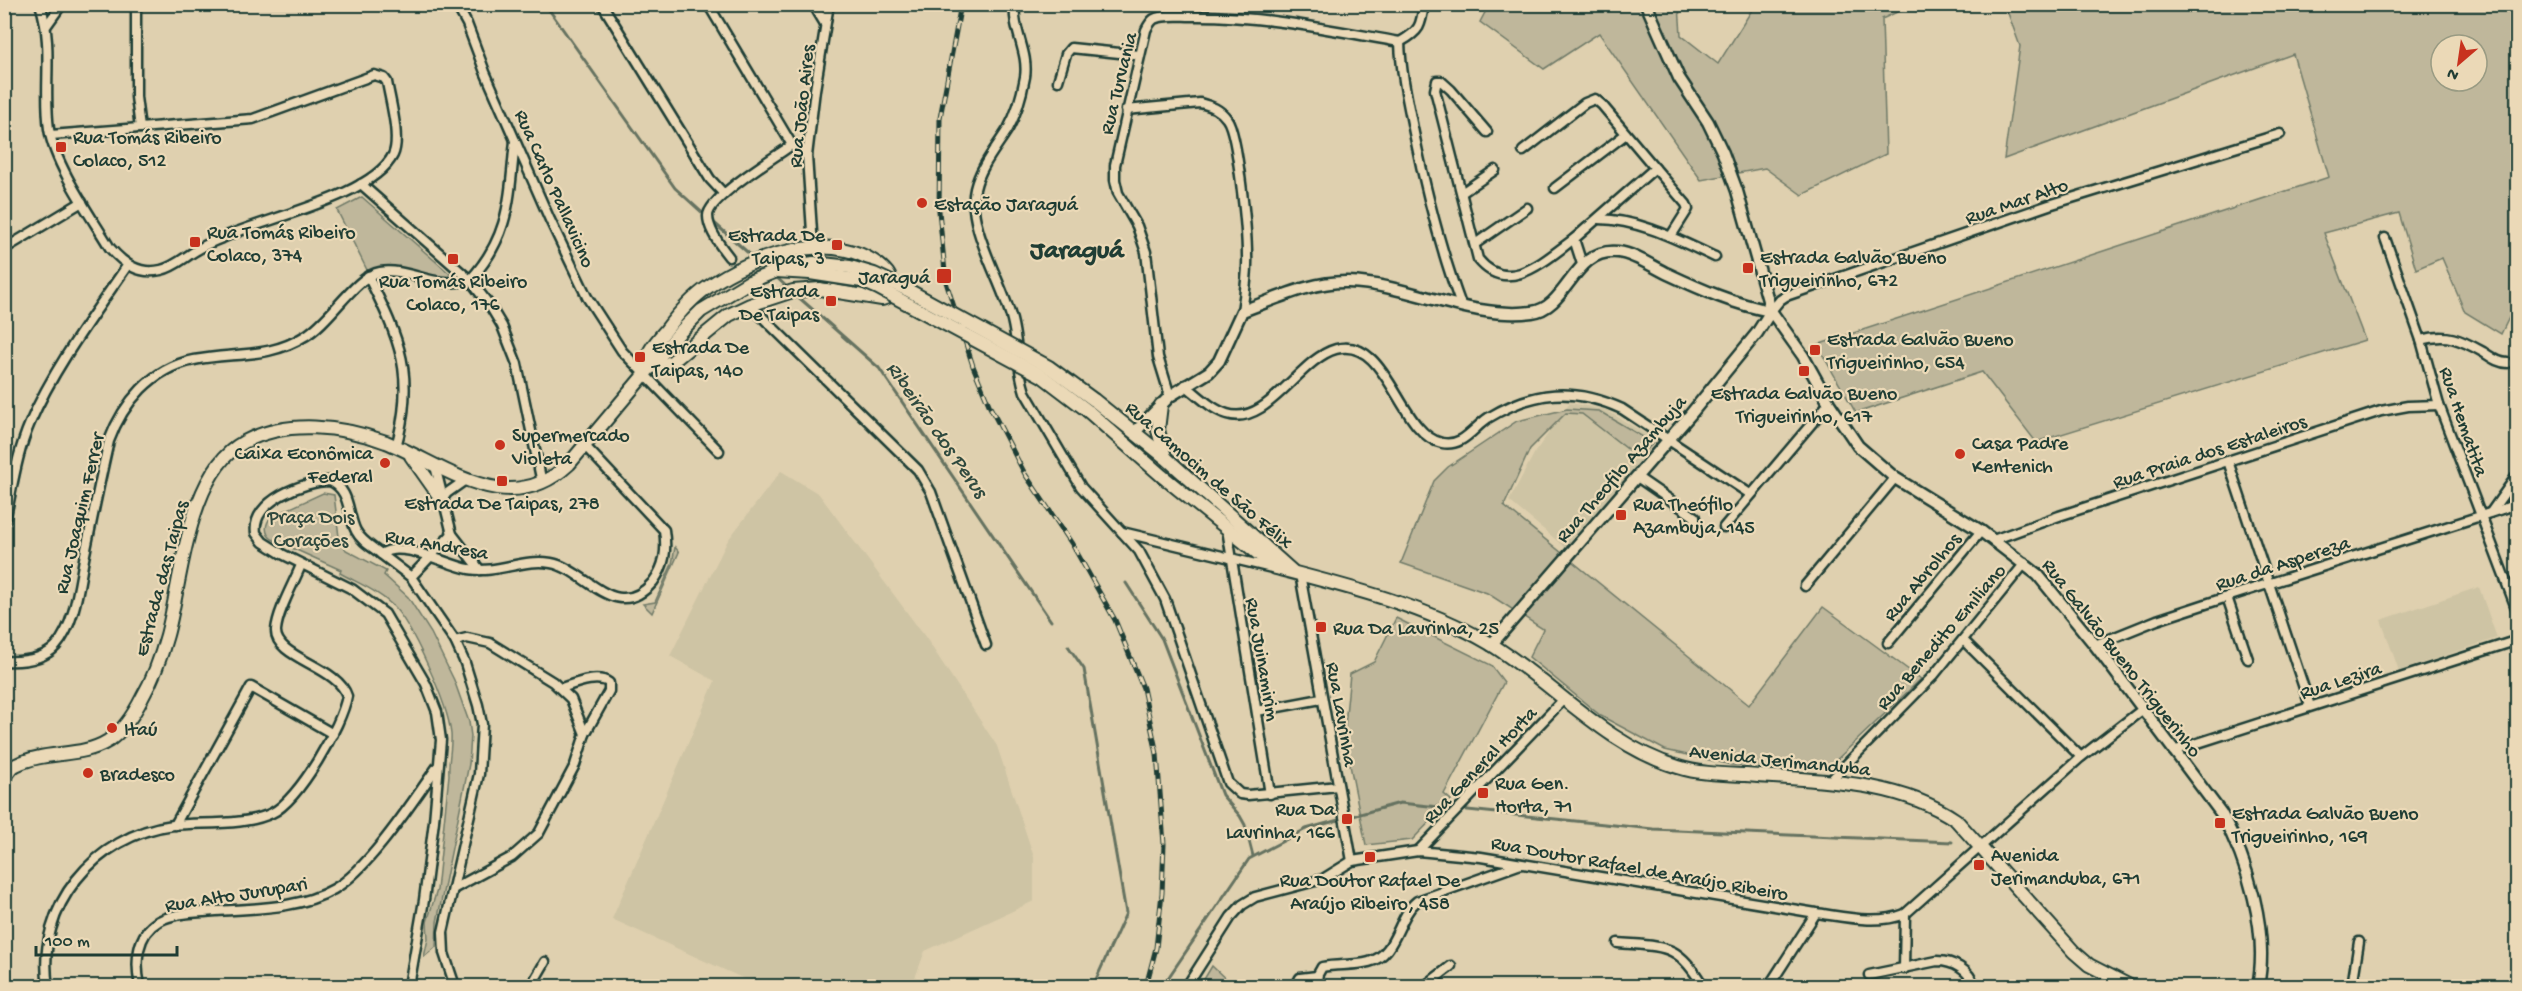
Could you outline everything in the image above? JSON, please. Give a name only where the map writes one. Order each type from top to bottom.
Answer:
[{"type":"main road","points":[[813,247],[847,250],[872,260],[888,273],[891,279],[891,290],[888,297],[882,299],[820,289],[793,291],[750,305],[717,323],[673,361],[648,370],[645,360],[658,339],[676,316],[707,287],[740,268],[780,254],[813,247]]},
{"type":"main road","name":"Estrada das Taipas","points":[[4,778],[9,763],[96,747],[117,734],[132,715],[149,685],[167,634],[193,518],[209,480],[229,453],[244,442],[266,433],[282,429],[315,427],[356,434],[396,447],[464,481],[505,488],[530,487],[560,473],[586,447],[648,370],[701,311],[749,282],[789,266],[850,267],[874,274],[1050,367],[1091,405]]},
{"type":"main road","points":[[1165,401],[1158,430],[1166,458]]},
{"type":"main road","name":"Rua Camocim de São Félix","points":[[1091,405],[1135,432],[1296,572]]},
{"type":"main road","name":"Rua Camocim de São Félix","points":[[1091,405],[1227,529],[1276,568],[1296,572]]},
{"type":"main road","points":[[410,455],[442,500]]},
{"type":"main road","name":"Avenida Jerimanduba","points":[[1296,572],[1438,618],[1491,645],[1613,735],[1649,756],[1678,767],[1706,772],[1829,782],[1922,800],[1956,820],[2074,952],[2090,965],[2130,987]]},
{"type":"street","points":[[40,4],[47,24],[51,135],[62,164],[82,202],[110,248],[127,266],[150,271],[165,269],[224,237],[324,201],[361,184],[386,166],[395,147],[396,136],[387,82],[379,75],[367,76],[253,119],[51,135]]},
{"type":"street","points":[[47,24],[62,4]]},
{"type":"street","points":[[136,4],[136,97],[140,128]]},
{"type":"street","name":"Rua Carlo Pallavicino","points":[[456,4],[467,24],[515,141],[587,297],[618,345],[648,370],[719,451]]},
{"type":"street","points":[[602,4],[710,178],[724,194]]},
{"type":"street","points":[[708,4],[792,145],[807,156]]},
{"type":"street","points":[[813,4],[825,24]]},
{"type":"street","name":"Rua João Aires","points":[[813,247],[807,156],[825,24],[830,4]]},
{"type":"street","points":[[1015,4],[1014,19],[1024,59],[1025,75],[1018,104],[1009,126],[980,173],[972,201],[974,215],[1012,322],[1020,378],[1025,392],[1081,487],[1139,550],[1165,599],[1227,783],[1240,794],[1270,794],[1338,786]]},
{"type":"street","points":[[1424,4],[1418,30],[1400,42],[1401,65],[1427,194],[1442,252],[1461,305]]},
{"type":"street","name":"Rua Galvão Bueno Triguerinho","points":[[1646,4],[1679,78],[1708,122],[1723,153],[1737,191],[1771,311],[1803,356],[1829,403],[1858,446],[1895,478],[1981,531],[2025,563],[2053,592],[2095,645],[2221,813],[2239,851],[2261,937],[2262,959],[2258,987]]},
{"type":"street","name":"Rua Turvania","points":[[1165,401],[1146,252],[1137,226],[1118,193],[1114,165],[1139,55],[1150,23],[1155,18],[1166,16],[1214,16],[1278,21],[1400,42]]},
{"type":"street","points":[[1058,81],[1066,54],[1071,48],[1139,55]]},
{"type":"street","points":[[1487,132],[1451,90],[1441,81],[1437,81],[1435,90],[1478,259],[1485,268],[1495,273],[1515,275],[1525,273],[1599,219],[1655,168]]},
{"type":"street","points":[[1523,151],[1590,100],[1598,101],[1686,204],[1687,213],[1671,236]]},
{"type":"street","points":[[1126,110],[1200,103],[1221,112],[1229,121],[1240,185],[1247,255],[1242,310],[1219,361],[1209,372],[1185,385],[1165,401],[1135,432]]},
{"type":"street","points":[[1555,188],[1626,134]]},
{"type":"street","name":"Rua Mar Alto","points":[[1771,311],[1780,300],[1797,292],[2049,205],[2280,134]]},
{"type":"street","points":[[396,447],[404,420],[402,357],[398,340],[368,276],[389,272],[448,284],[470,280],[495,246],[507,219],[515,141]]},
{"type":"street","points":[[729,257],[720,247],[708,214],[724,194],[792,145]]},
{"type":"street","points":[[1462,192],[1496,170]]},
{"type":"street","points":[[361,184],[470,280],[490,306],[511,349],[542,483]]},
{"type":"street","points":[[4,249],[82,202]]},
{"type":"street","points":[[1474,244],[1527,208]]},
{"type":"street","points":[[1599,219],[1623,221],[1671,236],[1715,257]]},
{"type":"street","name":"Rua Hematita","points":[[2385,238],[2421,340],[2439,405],[2515,600],[2517,613]]},
{"type":"street","points":[[1574,239],[1582,264]]},
{"type":"street","points":[[1242,310],[1314,285],[1347,282],[1389,288],[1461,305],[1509,312],[1535,312],[1548,306],[1582,264],[1601,254],[1612,252],[1626,254],[1753,308],[1771,311]]},
{"type":"street","points":[[4,525],[8,494],[24,440],[39,404],[92,316],[127,266]]},
{"type":"street","name":"Rua Joaquim Ferrer","points":[[4,661],[29,660],[47,653],[55,647],[65,630],[76,597],[109,441],[116,422],[134,396],[163,372],[178,364],[196,359],[258,354],[278,349],[304,337],[329,317],[352,290],[368,276]]},
{"type":"street","points":[[750,305],[918,470],[931,492],[986,645]]},
{"type":"street","name":"Rua Theofilo Azambuja","points":[[1491,645],[1670,439],[1757,333],[1771,311]]},
{"type":"street","points":[[2421,340],[2437,336],[2453,338],[2497,361],[2508,363]]},
{"type":"street","points":[[1185,385],[1216,409],[1225,413],[1243,415],[1263,406],[1312,362],[1326,353],[1338,348],[1348,348],[1358,350],[1373,361],[1419,429],[1439,442],[1458,442],[1488,419],[1542,395],[1559,393],[1601,400],[1622,409],[1670,439],[1750,494]]},
{"type":"street","points":[[1724,527],[1829,403]]},
{"type":"street","name":"Rua Praia dos Estaleiros","points":[[1993,540],[2059,516],[2381,411],[2408,406],[2439,405]]},
{"type":"street","name":"Rua Andresa","points":[[301,565],[263,542],[256,533],[256,518],[264,506],[282,495],[330,481],[341,488],[345,495],[356,532],[381,554],[394,549],[429,556],[455,566],[480,570],[502,569],[528,563],[553,563],[572,571],[600,592],[616,597],[639,593],[654,579],[664,562],[664,530],[586,447]]},
{"type":"street","points":[[2228,461],[2310,706]]},
{"type":"street","points":[[435,466],[452,534],[480,570]]},
{"type":"street","points":[[2490,512],[2517,474]]},
{"type":"street","points":[[1637,477],[1695,517],[1695,524]]},
{"type":"street","points":[[1805,586],[1895,478]]},
{"type":"street","points":[[442,500],[447,493],[464,481]]},
{"type":"street","name":"Rua da Aspereza","points":[[2095,645],[2157,620],[2517,504]]},
{"type":"street","name":"Rua Juinamirim","points":[[1227,529],[1270,794]]},
{"type":"street","name":"Rua Abrolhos","points":[[1887,643],[1981,531]]},
{"type":"street","points":[[1122,532],[1276,568]]},
{"type":"street","points":[[411,577],[452,534]]},
{"type":"street","points":[[381,554],[411,577],[454,642],[465,663],[478,705],[482,745],[479,774],[443,932],[444,953],[455,987]]},
{"type":"street","name":"Rua Benedito Emiliano","points":[[1829,782],[1934,675],[2025,563]]},
{"type":"street","points":[[48,987],[46,965],[50,932],[58,908],[78,878],[103,853],[131,835],[175,825],[257,819],[276,812],[300,785],[333,734],[346,704],[346,691],[332,675],[282,646],[276,637],[279,619],[301,565],[352,589],[372,601],[385,614],[426,684],[437,712],[441,740],[439,765],[427,879],[409,987]]},
{"type":"street","name":"Rua Lavrinha","points":[[1296,572],[1352,861]]},
{"type":"street","points":[[2227,597],[2248,659]]},
{"type":"street","points":[[454,642],[467,638],[490,643],[561,688],[575,706],[585,734]]},
{"type":"street","points":[[1963,640],[2081,757]]},
{"type":"street","name":"Rua Lezira","points":[[2173,751],[2517,640]]},
{"type":"street","points":[[453,889],[512,857],[539,833],[575,765],[585,734],[609,691],[609,683],[602,679],[561,688]]},
{"type":"street","points":[[175,825],[251,687],[333,734]]},
{"type":"street","points":[[1257,711],[1321,699]]},
{"type":"street","name":"Rua General Horta","points":[[1418,851],[1563,700]]},
{"type":"street","points":[[1904,969],[1905,914],[2081,757],[2143,710]]},
{"type":"street","name":"Rua Alto Jurupari","points":[[140,987],[138,953],[151,927],[160,921],[181,915],[282,906],[332,890],[352,876],[378,846],[439,765]]},
{"type":"street","name":"Rua Doutor Rafael de Araújo Ribeiro","points":[[1187,987],[1231,917],[1242,905],[1255,897],[1323,879],[1352,861],[1418,851],[1521,864],[1816,913],[1880,920],[1892,919],[1905,914]]},
{"type":"street","points":[[1320,987],[1317,976],[1322,967],[1369,962],[1380,957],[1389,948],[1409,909],[1417,901],[1521,864]]},
{"type":"street","points":[[1769,987],[1816,913]]},
{"type":"street","points":[[2352,987],[2359,942]]},
{"type":"street","points":[[1618,943],[1660,947],[1676,952],[1691,966],[1703,987]]},
{"type":"street","points":[[1869,975],[1947,961],[1971,977],[1974,987]]},
{"type":"street","points":[[531,987],[545,962]]},
{"type":"street","points":[[1425,987],[1451,966]]},
{"type":"street","points":[[1296,987],[1300,978],[1317,976]]},
{"type":"shaded area","points":[[1570,403],[1606,410],[1657,441],[1566,548],[1509,501],[1535,452]]},
{"type":"shaded area","points":[[781,471],[819,494],[926,638],[997,746],[1034,857],[1034,901],[925,951],[912,986],[760,986],[612,919],[715,681],[670,656],[728,540]]},
{"type":"shaded area","points":[[2479,587],[2497,638],[2399,671],[2381,620]]},
{"type":"green space","points":[[1489,5],[1679,5],[1681,35],[1718,64],[1755,5],[1912,5],[1882,19],[1886,154],[1802,195],[1765,168],[1701,180],[1599,33],[1544,69],[1480,22]]},
{"type":"green space","points":[[2005,5],[2517,5],[2518,299],[2501,334],[2465,312],[2442,258],[2416,269],[2399,213],[2324,233],[2365,340],[2036,442],[1982,372],[1856,413],[1817,345],[2329,177],[2293,54],[2004,159],[2020,46]]},
{"type":"green space","points":[[362,197],[450,274],[448,279],[394,267],[367,270],[337,210]]},
{"type":"green space","points":[[1567,409],[1599,411],[1653,443],[1639,458],[1582,414],[1566,413],[1530,449],[1504,506],[1749,705],[1823,607],[1921,679],[1829,767],[1732,765],[1665,750],[1601,716],[1529,657],[1543,629],[1487,593],[1401,563],[1434,481],[1448,467],[1517,421]]},
{"type":"green space","points":[[2517,474],[2517,504],[2491,512]]},
{"type":"green space","name":"Praça Dois Corações","points":[[323,493],[334,495],[339,537],[346,550],[386,571],[384,575],[408,597],[431,633],[454,680],[469,722],[471,736],[469,764],[437,922],[436,947],[424,957],[428,939],[427,922],[437,890],[451,734],[443,704],[428,665],[409,628],[391,604],[340,573],[341,570],[272,539],[268,534],[267,525],[271,517]]},
{"type":"green space","points":[[675,547],[679,552],[652,613],[643,604],[655,602],[672,564]]},
{"type":"green space","points":[[1396,618],[1491,665],[1504,682],[1444,794],[1451,800],[1412,840],[1366,845],[1344,735],[1350,674],[1374,662]]},
{"type":"green space","points":[[1212,966],[1233,986],[1200,986]]},
{"type":"waterway","name":"Ribeirão dos Perus","points":[[545,4],[675,188],[707,217]]},
{"type":"waterway","name":"Ribeirão dos Perus","points":[[712,221],[754,258]]},
{"type":"waterway","name":"Ribeirão dos Perus","points":[[775,276],[788,288]]},
{"type":"waterway","name":"Ribeirão dos Perus","points":[[795,294],[879,368],[1051,621]]},
{"type":"waterway","points":[[1126,583],[1162,639],[1222,795],[1245,825],[1253,856]]},
{"type":"waterway","name":"Ribeirão dos Perus","points":[[1068,646],[1084,669],[1126,913],[1093,986]]},
{"type":"waterway","points":[[1150,986],[1166,981],[1249,859],[1306,829],[1400,803],[1653,829],[1952,842]]},
{"type":"railway","points":[[961,4],[940,118],[939,211],[946,282],[973,366],[990,407],[1025,474],[1072,544],[1115,620],[1143,688],[1157,754],[1164,844],[1156,948],[1146,986]]},
{"type":"place","name":"Rua Tomás Ribeiro Colaco, 512","points":[[61,147]]},
{"type":"place","name":"Estação Jaraguá","points":[[922,203]]},
{"type":"place","name":"Rua Tomás Ribeiro Colaco, 374","points":[[195,242]]},
{"type":"place","name":"Estrada De Taipas, 3","points":[[837,245]]},
{"type":"place","name":"Rua Tomás Ribeiro Colaco, 176","points":[[453,259]]},
{"type":"place","name":"Estrada Galvão Bueno Trigueirinho, 672","points":[[1748,268]]},
{"type":"place","name":"Jaraguá","points":[[944,276]]},
{"type":"place","name":"Estrada De Taipas","points":[[831,301]]},
{"type":"place","name":"Estrada Galvão Bueno Trigueirinho, 654","points":[[1815,350]]},
{"type":"place","name":"Estrada De Taipas, 140","points":[[640,357]]},
{"type":"place","name":"Estrada Galvão Bueno Trigueirinho, 617","points":[[1804,371]]},
{"type":"place","name":"Supermercado Violeta","points":[[500,445]]},
{"type":"place","name":"Casa Padre Kentenich","points":[[1960,454]]},
{"type":"place","name":"Caixa Econômica Federal","points":[[385,463]]},
{"type":"place","name":"Estrada De Taipas, 278","points":[[502,481]]},
{"type":"place","name":"Rua Theófilo Azambuja, 145","points":[[1621,515]]},
{"type":"place","name":"Rua Da Lavrinha, 25","points":[[1321,627]]},
{"type":"place","name":"Itaú","points":[[112,728]]},
{"type":"place","name":"Bradesco","points":[[88,773]]},
{"type":"place","name":"Rua Gen. Horta, 71","points":[[1483,793]]},
{"type":"place","name":"Rua Da Lavrinha, 166","points":[[1347,819]]},
{"type":"place","name":"Estrada Galvão Bueno Trigueirinho, 169","points":[[2220,823]]},
{"type":"place","name":"Rua Doutor Rafael De Araújo Ribeiro, 458","points":[[1370,857]]},
{"type":"place","name":"Avenida Jerimanduba, 671","points":[[1979,865]]},
{"type":"district","name":"Jaraguá","points":[[1077,248]]}]
